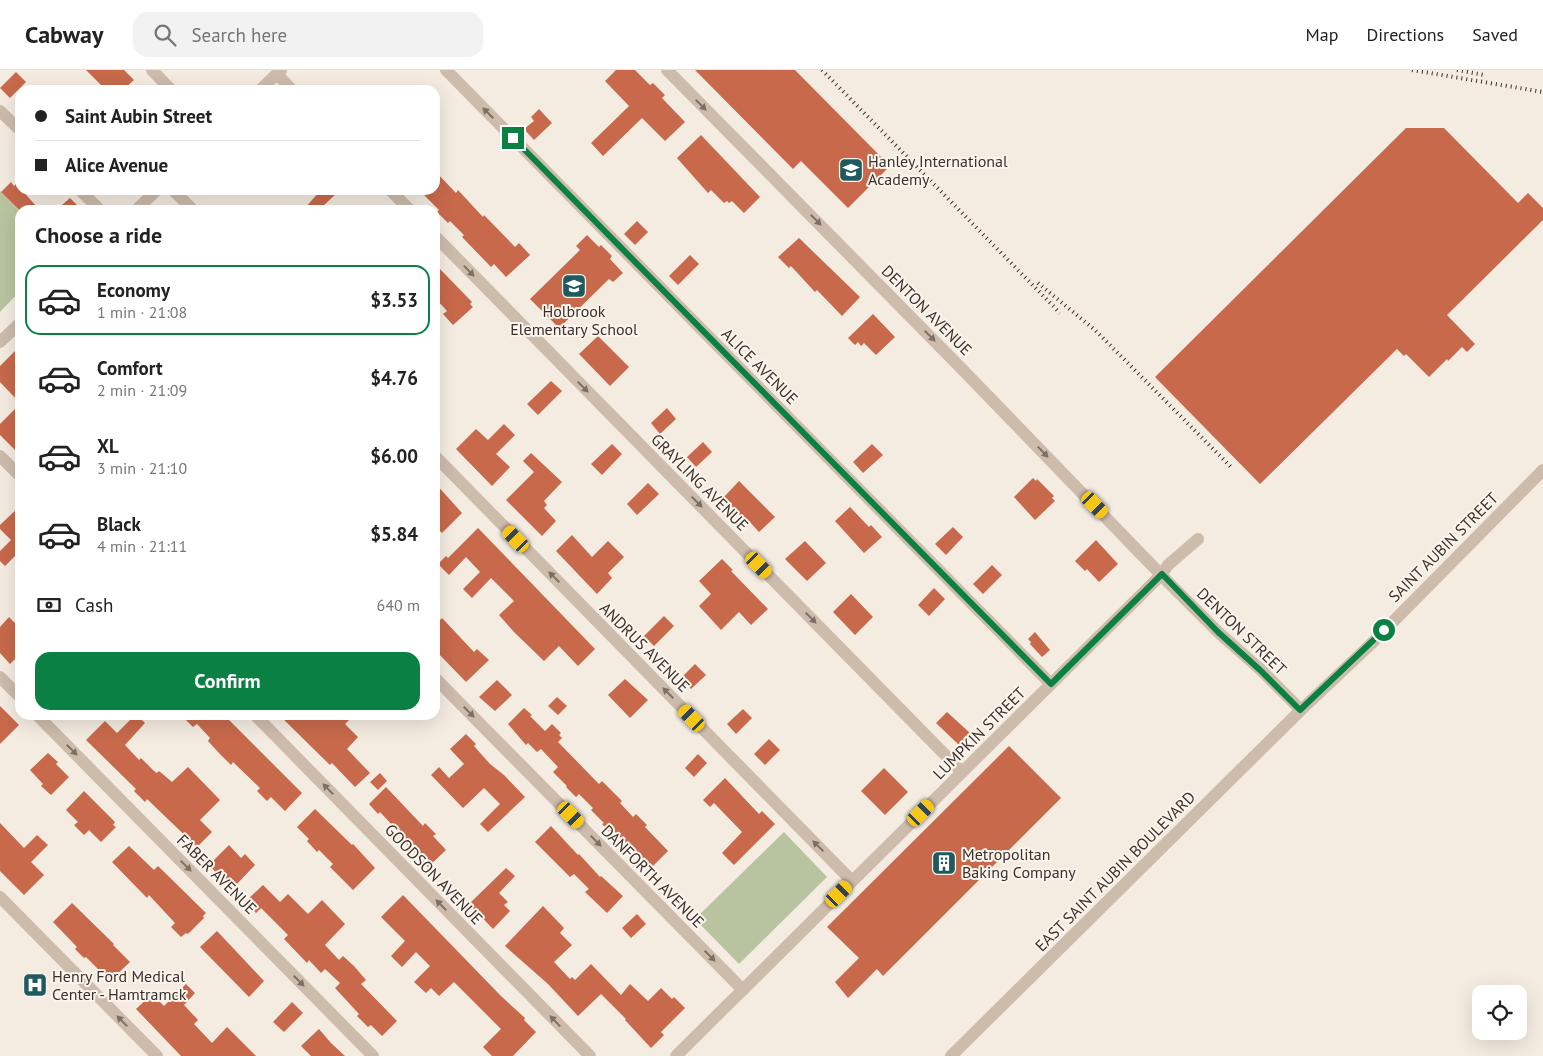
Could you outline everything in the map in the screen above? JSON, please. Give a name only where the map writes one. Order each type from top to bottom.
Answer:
[{"type":"street","points":[[152,70],[166,85]]},
{"type":"street","name":"ALICE AVENUE","points":[[446,70],[1051,684]]},
{"type":"street","name":"DENTON AVENUE","points":[[667,70],[960,366],[1162,574]]},
{"type":"street","points":[[265,85],[279,72],[288,85]]},
{"type":"street","points":[[0,111],[15,125]]},
{"type":"street","points":[[85,195],[95,205]]},
{"type":"street","points":[[141,205],[152,195]]},
{"type":"street","points":[[178,195],[188,205]]},
{"type":"street","points":[[395,195],[405,205]]},
{"type":"street","name":"GRAYLING AVENUE","points":[[440,241],[962,772]]},
{"type":"street","points":[[0,342],[15,328]]},
{"type":"street","points":[[0,456],[15,471]]},
{"type":"street","name":"ANDRUS AVENUE","points":[[440,461],[852,881]]},
{"type":"street","name":"SAINT AUBIN STREET","points":[[1300,710],[1371,644],[1543,470]]},
{"type":"street","name":"LUMPKIN STREET","points":[[676,1056],[1168,566],[1198,539]]},
{"type":"street","name":"DENTON STREET","points":[[1162,574],[1218,632],[1300,710]]},
{"type":"street","points":[[0,677],[15,692]]},
{"type":"street","name":"DANFORTH AVENUE","points":[[440,683],[743,990]]},
{"type":"street","name":"EAST SAINT AUBIN BOULEVARD","points":[[951,1056],[1300,710]]},
{"type":"street","name":"FABER AVENUE","points":[[42,720],[373,1056]]},
{"type":"street","name":"GOODSON AVENUE","points":[[259,720],[590,1056]]},
{"type":"street","points":[[0,897],[157,1056]]},
{"type":"green space","points":[[0,191],[15,207],[15,296],[0,312]]},
{"type":"green space","points":[[784,832],[827,877],[739,964],[695,919]]},
{"type":"building","points":[[86,70],[124,70],[134,80],[128,85],[101,85]]},
{"type":"building","points":[[616,70],[635,70],[650,85],[653,83],[665,95],[662,98],[685,122],[665,141],[642,118],[603,156],[591,143],[629,106],[605,81]]},
{"type":"building","points":[[695,70],[795,70],[890,166],[848,208],[801,161],[793,169]]},
{"type":"building","points":[[16,72],[26,82],[23,85],[15,85],[15,93],[10,98],[0,88]]},
{"type":"building","points":[[539,109],[552,123],[534,140],[524,129],[534,121],[531,117]]},
{"type":"building","points":[[1406,128],[1444,128],[1518,203],[1528,193],[1543,208],[1543,220],[1447,315],[1475,344],[1467,352],[1462,347],[1429,377],[1406,354],[1404,356],[1397,349],[1260,484],[1155,377]]},
{"type":"building","points":[[701,135],[760,197],[744,213],[732,201],[724,203],[711,190],[708,193],[677,158]]},
{"type":"building","points":[[440,176],[456,193],[458,190],[515,247],[519,243],[530,255],[506,277],[494,264],[491,267],[462,237],[464,235],[450,221],[448,223],[440,215],[440,205],[434,205],[424,195],[440,195]]},
{"type":"building","points":[[11,182],[15,185],[15,195],[26,195],[35,205],[15,206],[1,192]]},
{"type":"building","points":[[316,195],[335,195],[324,205],[308,205]]},
{"type":"building","points":[[70,198],[77,205],[62,205]]},
{"type":"building","points":[[637,221],[648,232],[635,245],[624,234]]},
{"type":"building","points":[[587,235],[612,256],[610,259],[623,273],[613,282],[609,279],[559,328],[530,299],[580,250],[576,246]]},
{"type":"building","points":[[799,238],[860,297],[842,316],[817,290],[815,292],[791,266],[789,268],[778,257]]},
{"type":"building","points":[[690,255],[699,264],[678,285],[669,276]]},
{"type":"building","points":[[440,269],[472,302],[470,304],[473,307],[453,325],[443,314],[447,311],[440,303]]},
{"type":"building","points":[[873,314],[895,337],[876,355],[864,343],[861,346],[858,342],[855,345],[848,338]]},
{"type":"building","points":[[598,336],[629,367],[610,386],[579,354]]},
{"type":"building","points":[[15,351],[15,398],[0,382],[0,366]]},
{"type":"building","points":[[551,381],[562,391],[538,415],[527,404]]},
{"type":"building","points":[[667,408],[676,419],[660,434],[651,423]]},
{"type":"building","points":[[15,409],[15,450],[0,435],[0,424]]},
{"type":"building","points":[[504,424],[515,435],[496,454],[510,467],[492,486],[456,449],[476,429],[488,440]]},
{"type":"building","points":[[703,442],[712,452],[696,467],[687,457]]},
{"type":"building","points":[[612,444],[622,454],[602,475],[591,464]]},
{"type":"building","points":[[872,444],[883,455],[863,473],[853,462]]},
{"type":"building","points":[[531,453],[562,482],[544,501],[547,505],[544,508],[556,521],[542,536],[506,500],[534,472],[523,461]]},
{"type":"building","points":[[1033,478],[1036,481],[1037,479],[1054,496],[1052,498],[1055,501],[1035,520],[1014,497]]},
{"type":"building","points":[[739,481],[775,517],[759,532],[747,519],[745,521],[724,497]]},
{"type":"building","points":[[648,483],[659,494],[637,515],[627,504]]},
{"type":"building","points":[[440,489],[462,513],[442,533],[440,531]]},
{"type":"building","points":[[850,507],[869,527],[871,525],[882,537],[864,553],[835,521]]},
{"type":"building","points":[[15,511],[15,556],[5,566],[0,561],[0,551],[11,540],[0,529],[0,525]]},
{"type":"building","points":[[953,527],[963,537],[946,555],[935,544]]},
{"type":"building","points":[[478,528],[595,649],[578,666],[559,646],[544,661],[499,615],[514,601],[491,578],[472,598],[463,589],[480,572],[466,557],[449,575],[440,566],[440,562],[446,556],[448,558]]},
{"type":"building","points":[[572,535],[592,557],[608,541],[624,557],[608,573],[612,578],[597,594],[556,551]]},
{"type":"building","points":[[1096,540],[1118,564],[1099,582],[1087,569],[1085,571],[1075,561]]},
{"type":"building","points":[[805,541],[826,563],[807,581],[785,559]]},
{"type":"building","points":[[722,559],[733,570],[731,571],[768,609],[751,625],[739,612],[721,630],[699,606],[711,594],[699,581]]},
{"type":"building","points":[[992,565],[1002,575],[983,594],[973,584]]},
{"type":"building","points":[[934,588],[945,599],[929,616],[918,605]]},
{"type":"building","points":[[851,594],[873,617],[855,635],[833,612]]},
{"type":"building","points":[[664,616],[674,626],[654,646],[644,636]]},
{"type":"building","points":[[9,617],[15,623],[15,659],[10,664],[0,653],[0,627]]},
{"type":"building","points":[[442,618],[474,652],[477,649],[489,660],[466,682],[440,655],[440,620]]},
{"type":"building","points":[[1035,632],[1050,650],[1042,657],[1028,639]]},
{"type":"building","points":[[695,664],[706,675],[691,689],[681,678]]},
{"type":"building","points":[[625,679],[648,700],[630,718],[608,695]]},
{"type":"building","points":[[497,680],[512,695],[495,711],[479,697]]},
{"type":"building","points":[[557,697],[567,706],[558,715],[548,706]]},
{"type":"building","points":[[0,706],[19,725],[0,744]]},
{"type":"building","points":[[524,708],[545,731],[552,724],[561,733],[559,735],[562,738],[558,742],[599,784],[602,781],[622,801],[620,803],[633,817],[636,814],[647,825],[645,827],[668,851],[651,868],[613,830],[611,833],[602,824],[604,823],[591,810],[593,808],[579,794],[576,797],[566,787],[553,772],[558,767],[541,749],[537,752],[528,743],[526,745],[508,724]]},
{"type":"building","points":[[743,709],[752,718],[736,734],[727,724]]},
{"type":"building","points":[[947,712],[970,733],[959,745],[936,723]]},
{"type":"building","points":[[130,720],[142,720],[145,723],[125,745],[139,760],[141,758],[154,771],[157,773],[159,771],[172,782],[188,767],[220,800],[200,820],[212,832],[197,847],[147,799],[145,802],[134,791],[136,789],[86,740],[105,721],[117,733]]},
{"type":"building","points":[[186,720],[229,720],[302,793],[285,811],[271,797],[267,801],[257,791],[260,788],[233,762],[231,765],[218,752],[208,741],[210,738],[197,724],[193,727]]},
{"type":"building","points":[[284,720],[349,720],[345,724],[358,737],[347,749],[370,773],[355,787],[332,763],[330,765]]},
{"type":"building","points":[[466,734],[476,744],[474,746],[490,764],[504,775],[525,797],[488,832],[480,824],[500,804],[484,788],[463,808],[431,775],[439,767],[449,778],[464,764],[450,749]]},
{"type":"building","points":[[769,739],[780,750],[765,765],[754,754]]},
{"type":"building","name":"Metropolitan Baking Company","points":[[1009,746],[1061,798],[883,976],[877,969],[848,998],[835,982],[859,958],[827,927]]},
{"type":"building","points":[[48,753],[58,762],[56,764],[69,777],[51,795],[41,786],[43,784],[30,770]]},
{"type":"building","points":[[698,754],[707,763],[694,777],[685,768]]},
{"type":"building","points":[[884,768],[908,792],[885,815],[861,791]]},
{"type":"building","points":[[380,773],[387,781],[378,790],[370,782]]},
{"type":"building","points":[[725,778],[759,814],[762,811],[775,824],[734,865],[722,853],[742,832],[714,803],[710,807],[703,800]]},
{"type":"building","points":[[386,787],[423,826],[425,823],[436,834],[433,836],[446,850],[428,867],[380,812],[378,814],[369,804]]},
{"type":"building","points":[[84,791],[115,822],[113,825],[116,827],[101,842],[89,830],[84,835],[74,825],[78,822],[66,810]]},
{"type":"building","points":[[315,809],[353,844],[375,868],[353,890],[330,867],[333,864],[319,850],[317,852],[307,841],[309,839],[297,827]]},
{"type":"building","points":[[0,823],[24,848],[37,835],[48,845],[31,862],[44,875],[24,895],[0,871]]},
{"type":"building","points":[[551,826],[600,877],[623,896],[607,913],[585,892],[589,889],[574,874],[570,877],[535,842]]},
{"type":"building","points":[[229,845],[241,858],[245,854],[255,865],[234,887],[221,874],[219,876],[209,865]]},
{"type":"building","points":[[129,846],[154,870],[158,866],[206,913],[203,916],[204,918],[188,934],[186,933],[181,937],[171,927],[175,923],[149,895],[147,898],[112,862]]},
{"type":"building","points":[[506,868],[515,876],[499,893],[508,902],[504,905],[510,911],[493,929],[469,904]]},
{"type":"building","points":[[263,885],[280,902],[288,894],[308,914],[322,900],[345,924],[325,945],[339,960],[343,956],[354,966],[366,980],[361,984],[397,1021],[382,1036],[371,1025],[368,1027],[357,1016],[359,1014],[335,988],[340,983],[325,969],[321,973],[309,960],[307,963],[284,939],[288,935],[261,908],[256,913],[245,902]]},
{"type":"building","points":[[403,895],[501,996],[525,1018],[524,1020],[536,1032],[513,1056],[492,1056],[483,1047],[501,1029],[454,982],[439,996],[431,988],[426,993],[414,982],[430,966],[416,952],[402,967],[391,956],[405,941],[381,917]]},
{"type":"building","points":[[72,903],[130,962],[110,981],[86,957],[84,958],[75,949],[77,947],[53,922]]},
{"type":"building","points":[[543,906],[564,928],[560,933],[572,945],[554,962],[570,979],[572,977],[575,980],[591,964],[621,995],[630,984],[648,1001],[661,988],[685,1008],[661,1032],[664,1035],[651,1048],[601,994],[578,1016],[548,984],[505,946]]},
{"type":"building","points":[[637,914],[646,924],[631,938],[622,928]]},
{"type":"building","points":[[217,931],[264,981],[249,997],[200,947]]},
{"type":"building","points":[[186,984],[195,993],[184,1005],[198,1020],[194,1024],[212,1043],[227,1027],[256,1056],[181,1056],[136,1009],[152,994],[164,1006]]},
{"type":"building","points":[[292,1002],[303,1013],[284,1032],[273,1022]]},
{"type":"building","points":[[319,1029],[345,1056],[311,1056],[301,1046]]},
{"type":"railway","points":[[822,70],[1060,313]]},
{"type":"railway","points":[[1412,70],[1543,92]]},
{"type":"railway","points":[[1457,70],[1484,75]]},
{"type":"railway","points":[[1038,283],[1095,330],[1233,469]]},
{"type":"place","name":"Hanley International Academy","points":[[851,170]]},
{"type":"place","name":"Holbrook Elementary School","points":[[574,286]]},
{"type":"place","name":"Metropolitan Baking Company","points":[[944,863]]},
{"type":"place","name":"Henry Ford Medical Center - Hamtramck","points":[[35,985]]},
{"type":"route","points":[[513,138],[1051,684],[1162,574],[1218,632],[1300,710],[1384,630]]}]
